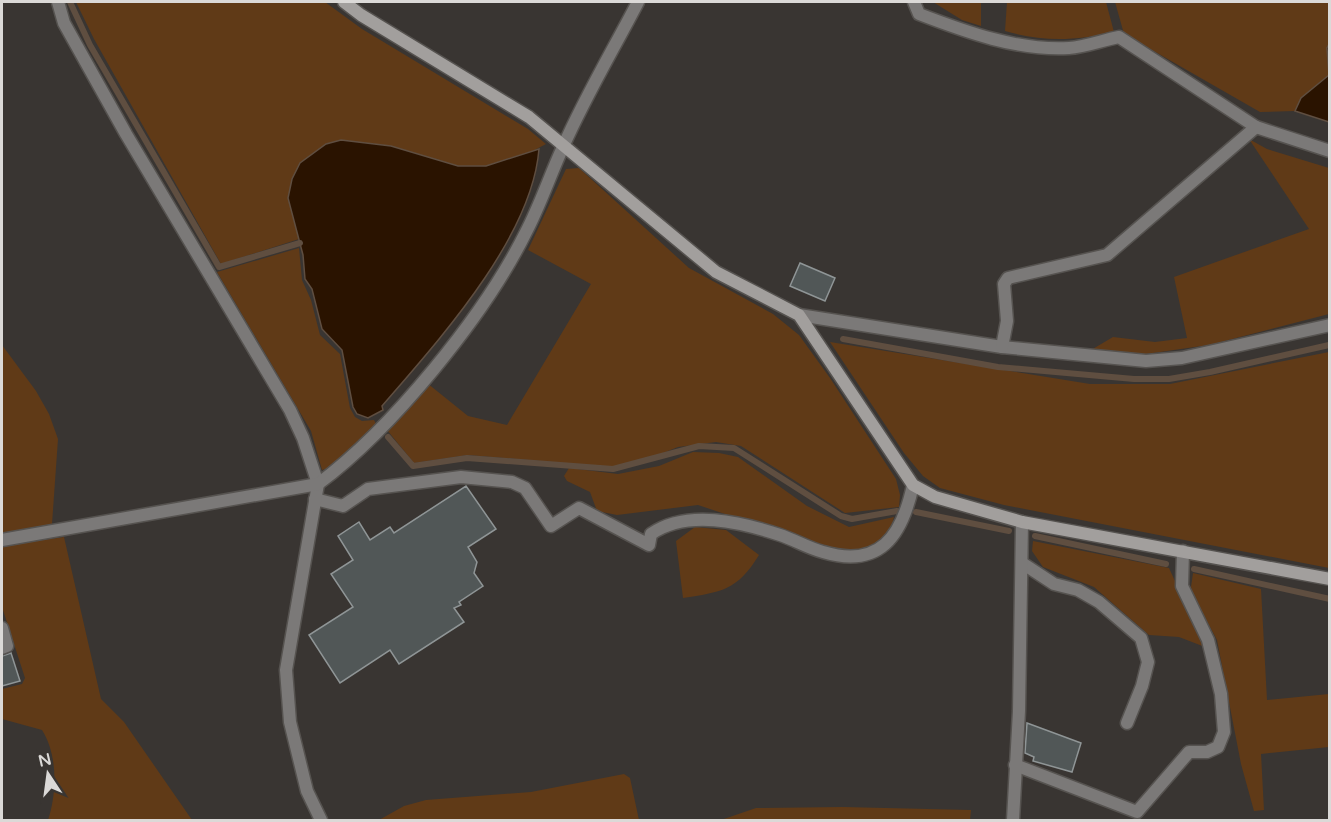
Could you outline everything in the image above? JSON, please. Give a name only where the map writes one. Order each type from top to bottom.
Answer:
[{"type":"street","points":[[58,2],[64,23],[126,134],[290,410],[303,438],[318,484],[286,670],[290,722],[307,791],[321,820]]},
{"type":"street","points":[[344,2],[361,15],[529,117],[716,272],[799,315],[1002,347],[1146,362],[1182,358],[1329,325]]},
{"type":"street","points":[[2,540],[318,484],[341,467],[389,419],[482,306],[525,235],[564,146],[639,2]]},
{"type":"street","points":[[914,2],[920,14],[954,28],[1035,47],[1071,48],[1119,36],[1256,127],[1329,152]]},
{"type":"street","points":[[1002,347],[1007,321],[1004,284],[1008,278],[1107,255],[1256,127]]},
{"type":"street","points":[[799,315],[914,484],[935,497],[1022,522],[1329,579]]},
{"type":"street","points":[[315,499],[343,506],[368,489],[461,477],[512,482],[525,488],[551,525],[579,508],[649,544],[651,534],[663,526],[688,519],[725,522],[780,535],[821,552],[845,558],[868,556],[887,543],[909,506],[914,484]]},
{"type":"street","points":[[1013,820],[1022,522]]},
{"type":"street","points":[[1015,765],[1137,812],[1189,752],[1207,752],[1218,747],[1224,732],[1221,694],[1208,640],[1182,586],[1183,551]]},
{"type":"street","points":[[1022,563],[1054,584],[1078,590],[1099,602],[1141,638],[1148,662],[1142,686],[1127,723]]},
{"type":"street","points":[[2,628],[7,646],[2,648]]},
{"type":"shaded area","points":[[76,2],[325,2],[362,29],[528,129],[546,144],[507,161],[486,166],[458,166],[391,146],[341,140],[300,163],[292,179],[288,198],[299,239],[221,264],[94,39]]},
{"type":"shaded area","points":[[933,2],[981,2],[981,26],[962,20]]},
{"type":"shaded area","points":[[1007,2],[1106,2],[1114,32],[1059,39],[1019,35],[1005,31]]},
{"type":"shaded area","points":[[1115,2],[1329,2],[1329,44],[1327,48],[1329,75],[1301,98],[1295,111],[1260,112],[1124,34]]},
{"type":"shaded area","points":[[1329,44],[1330,122],[1295,111],[1301,98],[1329,75],[1327,48]]},
{"type":"shaded area","points":[[1249,139],[1267,149],[1329,168],[1329,314],[1209,345],[1139,355],[1091,350],[1113,337],[1155,342],[1187,338],[1174,277],[1309,229]]},
{"type":"shaded area","points":[[341,140],[391,146],[458,166],[486,166],[539,149],[533,183],[520,217],[501,252],[455,319],[382,406],[383,410],[368,418],[357,414],[353,407],[342,350],[322,329],[312,289],[305,279],[303,255],[288,198],[292,179],[300,163],[326,144]]},
{"type":"shaded area","points":[[579,168],[689,268],[773,314],[799,335],[896,479],[900,495],[899,507],[845,513],[741,446],[716,442],[678,447],[653,457],[612,467],[468,455],[414,463],[387,430],[427,383],[468,416],[507,425],[591,284],[528,250],[566,169]]},
{"type":"shaded area","points":[[299,248],[302,280],[311,300],[320,335],[340,354],[350,408],[355,417],[362,421],[374,420],[376,424],[331,467],[322,470],[311,431],[217,272]]},
{"type":"shaded area","points":[[830,342],[1090,384],[1170,384],[1329,352],[1329,568],[1004,505],[940,488],[923,476],[904,453]]},
{"type":"shaded area","points":[[2,345],[36,391],[49,414],[58,439],[52,524],[2,533]]},
{"type":"shaded area","points":[[693,452],[719,453],[738,457],[807,506],[849,527],[894,517],[891,526],[882,540],[868,548],[842,553],[698,505],[617,515],[597,511],[590,492],[567,481],[564,476],[569,468],[618,474],[659,466]]},
{"type":"shaded area","points":[[695,527],[726,530],[759,555],[743,576],[727,588],[683,598],[676,541]]},
{"type":"shaded area","points":[[64,537],[101,699],[124,722],[192,820],[48,820],[53,798],[54,774],[47,740],[42,730],[2,719],[2,689],[22,684],[25,678],[2,607],[2,546]]},
{"type":"shaded area","points":[[1033,541],[1169,568],[1205,647],[1179,637],[1149,635],[1094,587],[1043,567],[1032,551]]},
{"type":"shaded area","points":[[1193,573],[1261,589],[1267,700],[1329,694],[1329,747],[1261,754],[1264,810],[1254,811],[1241,764],[1217,640],[1193,595],[1191,587]]},
{"type":"shaded area","points":[[624,774],[630,778],[639,820],[379,820],[404,806],[426,800],[531,792]]},
{"type":"shaded area","points":[[843,807],[971,810],[970,820],[721,820],[756,808]]},
{"type":"building","points":[[800,263],[835,278],[825,301],[790,286]]},
{"type":"building","points":[[466,486],[496,529],[468,547],[477,562],[474,573],[483,586],[459,602],[461,605],[454,608],[464,622],[399,664],[390,650],[340,683],[309,635],[353,607],[331,574],[353,560],[338,536],[359,522],[370,540],[390,527],[394,533]]},
{"type":"building","points":[[11,653],[20,681],[2,686],[2,656]]},
{"type":"building","points":[[1027,723],[1081,743],[1072,772],[1033,761],[1034,757],[1025,753]]},
{"type":"waterway","points":[[70,2],[90,45],[219,267],[300,243]]},
{"type":"waterway","points":[[843,339],[998,367],[1134,379],[1169,379],[1210,372],[1329,345]]},
{"type":"waterway","points":[[388,437],[413,466],[467,458],[613,469],[699,446],[734,448],[841,516],[852,519],[897,511]]},
{"type":"waterway","points":[[916,512],[1009,531]]},
{"type":"waterway","points":[[1035,536],[1166,564]]},
{"type":"waterway","points":[[1194,569],[1330,599]]}]
